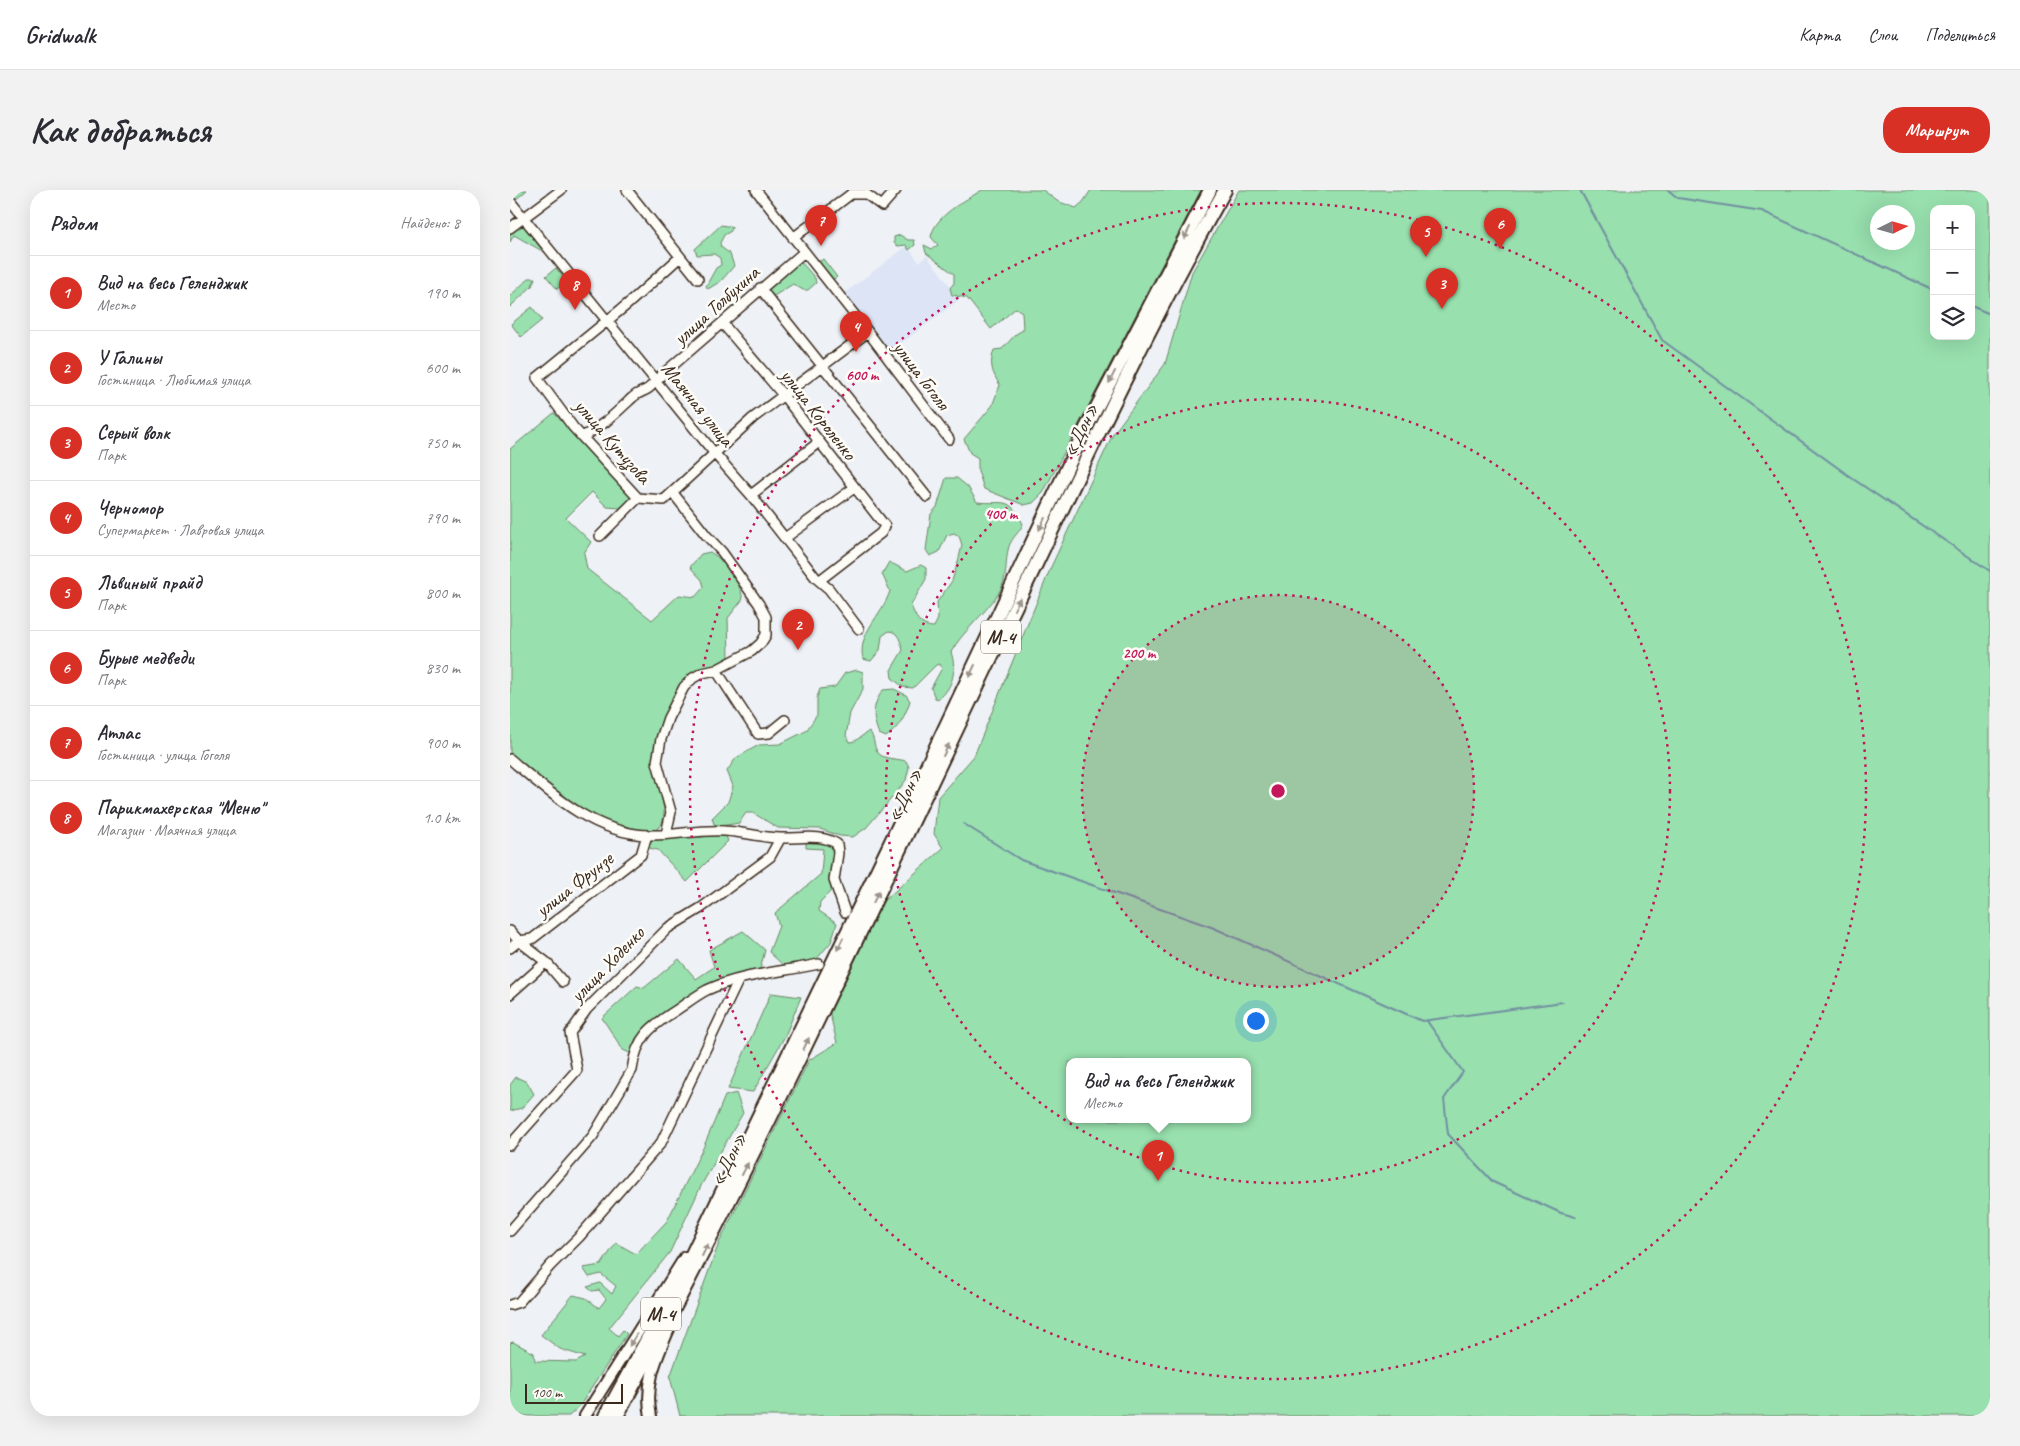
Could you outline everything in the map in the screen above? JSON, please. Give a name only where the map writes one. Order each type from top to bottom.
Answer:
[{"type":"highway","name":"«Дон»","points":[[605,1416],[678,1283],[908,806],[1086,428],[1210,190]]},
{"type":"highway","name":"«Дон»","points":[[617,1416],[687,1287],[786,1088],[1134,361],[1225,190]]},
{"type":"main road","points":[[584,1416],[713,1209]]},
{"type":"main road","points":[[652,1416],[649,1397],[651,1373],[687,1287]]},
{"type":"street","points":[[510,228],[561,190]]},
{"type":"street","points":[[627,190],[698,279]]},
{"type":"street","name":"улица Гоголя","points":[[756,190],[868,332],[948,440]]},
{"type":"street","points":[[793,238],[851,194],[866,194],[882,206],[896,190]]},
{"type":"street","name":"Маячная улица","points":[[510,201],[715,454],[751,494],[859,629]]},
{"type":"street","name":"улица Толбухина","points":[[582,437],[604,423],[632,398],[645,392],[656,380],[723,324],[760,288],[804,252]]},
{"type":"street","points":[[607,322],[680,257]]},
{"type":"street","points":[[760,288],[927,497]]},
{"type":"street","name":"улица Кутузова","points":[[607,322],[537,378],[582,437],[638,498],[664,500],[673,493]]},
{"type":"street","name":"улица Короленко","points":[[723,324],[784,396],[885,526],[881,533],[820,580]]},
{"type":"street","points":[[666,834],[671,812],[658,773],[657,762],[661,739],[684,687],[702,673],[716,670],[761,643],[766,635],[766,618],[759,604],[728,559],[706,535],[673,493],[753,418],[868,332]]},
{"type":"street","points":[[751,494],[819,442]]},
{"type":"street","points":[[785,538],[854,488]]},
{"type":"street","points":[[600,536],[638,498]]},
{"type":"street","points":[[716,670],[758,734],[769,733],[785,720]]},
{"type":"street","points":[[510,759],[552,795],[585,817],[615,828],[646,835],[723,830],[780,838],[829,838],[837,844],[838,853],[834,880],[845,912]]},
{"type":"street","name":"улица Фрунзе","points":[[510,948],[519,941],[532,939],[640,855],[646,835]]},
{"type":"street","name":"улица Ходенко","points":[[510,1145],[577,1070],[570,1033],[587,1009],[668,928],[701,908],[770,857],[780,838]]},
{"type":"street","points":[[510,930],[519,941],[546,962],[562,982]]},
{"type":"street","points":[[510,994],[546,962]]},
{"type":"street","points":[[510,1231],[593,1136],[632,1070],[641,1038],[660,1021],[707,990],[739,979],[819,964]]},
{"type":"street","points":[[510,1305],[519,1302],[661,1143],[739,979]]},
{"type":"shaded area","points":[[907,246],[919,262],[927,256],[960,299],[887,354],[842,295]]},
{"type":"green space","points":[[510,190],[527,190],[514,201],[510,196]]},
{"type":"green space","points":[[982,190],[1043,190],[1057,201],[1076,208],[1083,202],[1091,190],[1201,190],[1043,493],[1033,503],[1024,505],[984,489],[978,471],[978,458],[970,453],[964,439],[992,406],[1000,385],[992,368],[994,350],[1002,349],[1016,334],[1023,330],[1022,312],[1016,308],[991,329],[967,298],[952,295],[950,288],[954,283],[954,274],[926,253],[924,245],[932,249],[938,245],[931,237],[938,222],[952,209]]},
{"type":"green space","points":[[1239,190],[1990,190],[1990,1416],[680,1416],[670,1377],[719,1243],[809,1060],[837,1043],[829,1010],[876,908],[943,848],[934,834],[938,797],[974,756],[1051,567],[1113,434],[1165,364],[1192,272]]},
{"type":"green space","points":[[522,224],[544,252],[514,235],[510,242],[510,233]]},
{"type":"green space","points":[[721,225],[732,227],[731,231],[724,235],[720,243],[721,247],[730,254],[734,266],[721,281],[708,289],[706,286],[716,268],[721,265],[720,258],[714,254],[697,255],[695,249]]},
{"type":"green space","points":[[900,235],[908,240],[914,240],[915,245],[909,250],[906,245],[898,246],[894,243],[894,237]]},
{"type":"green space","points":[[823,259],[837,277],[832,280],[819,262]]},
{"type":"green space","points":[[801,262],[815,278],[816,283],[808,290],[803,290],[793,284],[774,296],[766,288],[792,265]]},
{"type":"green space","points":[[556,268],[566,281],[557,289],[546,276]]},
{"type":"green space","points":[[529,278],[535,278],[532,286],[510,307],[510,296]]},
{"type":"green space","points":[[532,307],[542,320],[521,337],[511,324]]},
{"type":"green space","points":[[554,413],[632,498],[620,508],[607,507],[592,492],[566,518],[591,542],[584,553],[587,569],[652,620],[679,595],[695,597],[704,587],[702,580],[690,567],[701,554],[710,552],[727,566],[739,585],[743,599],[728,618],[729,657],[676,695],[657,772],[664,814],[659,828],[650,831],[618,825],[584,811],[568,802],[510,756],[510,449]]},
{"type":"green space","points":[[946,478],[957,478],[968,487],[977,502],[1005,503],[1010,505],[1023,524],[1009,546],[1004,582],[998,594],[961,637],[951,652],[954,672],[951,684],[939,699],[935,698],[931,688],[942,668],[940,664],[936,665],[913,688],[903,687],[892,678],[891,670],[903,650],[895,633],[889,631],[882,636],[880,650],[871,661],[863,659],[862,650],[867,633],[890,591],[882,574],[889,562],[907,571],[921,565],[926,568],[926,579],[911,605],[916,617],[925,625],[934,627],[938,619],[937,602],[952,581],[962,545],[959,536],[954,533],[947,535],[939,552],[930,556],[926,550],[931,514],[937,507]]},
{"type":"green space","points":[[857,670],[863,672],[863,689],[850,713],[846,736],[850,742],[855,741],[869,731],[879,754],[887,758],[906,761],[909,767],[906,780],[866,828],[853,837],[840,836],[820,829],[778,828],[753,813],[746,813],[739,823],[721,826],[714,824],[712,818],[728,802],[733,786],[727,771],[736,758],[759,745],[780,744],[806,731],[817,715],[817,697],[820,689],[835,687],[845,673]]},
{"type":"green space","points":[[894,689],[906,695],[910,701],[906,712],[895,730],[886,737],[879,734],[874,711],[883,690]]},
{"type":"green space","points":[[725,834],[728,841],[687,882],[658,850],[645,847],[651,837],[702,837]]},
{"type":"green space","points":[[806,840],[826,842],[834,850],[831,891],[820,902],[819,911],[837,923],[831,942],[816,960],[783,965],[769,952],[779,926],[775,913],[821,874],[823,849],[806,848]]},
{"type":"green space","points":[[743,931],[765,950],[760,970],[706,986],[642,1031],[632,1054],[623,1050],[602,1018],[637,986],[644,988],[679,959],[696,979],[714,967],[709,950]]},
{"type":"green space","points":[[771,993],[801,997],[785,1036],[753,1092],[728,1089]]},
{"type":"green space","points":[[516,1077],[527,1082],[534,1094],[522,1108],[510,1111],[510,1085]]},
{"type":"green space","points":[[736,1093],[743,1113],[702,1184],[670,1252],[609,1328],[618,1336],[623,1330],[627,1334],[579,1407],[569,1416],[510,1416],[510,1343],[513,1342],[534,1353],[535,1361],[576,1362],[585,1357],[560,1349],[541,1335],[573,1295],[586,1298],[599,1308],[606,1299],[599,1290],[592,1291],[587,1287],[600,1283],[612,1294],[616,1286],[601,1274],[589,1277],[583,1268],[601,1265],[616,1243],[636,1254],[667,1221],[704,1146],[725,1096]]},
{"type":"waterway","points":[[1580,190],[1662,340],[1856,481],[1990,571]]},
{"type":"waterway","points":[[1668,190],[1678,198],[1762,211],[1930,288]]},
{"type":"waterway","points":[[1975,308],[1990,314]]},
{"type":"waterway","points":[[964,824],[1021,860],[1214,928],[1422,1021],[1563,1002]]},
{"type":"waterway","points":[[1427,1021],[1463,1072],[1444,1099],[1448,1134],[1493,1182],[1561,1213],[1576,1217]]},
{"type":"place","name":"Атлас","points":[[821,246]]},
{"type":"place","name":"Бурые медведи","points":[[1500,249]]},
{"type":"place","name":"Львиный прайд","points":[[1426,257]]},
{"type":"place","name":"Серый волк","points":[[1442,309]]},
{"type":"place","name":"Парикмахерская \"Меню\"","points":[[575,310]]},
{"type":"place","name":"Черномор","points":[[856,352]]},
{"type":"place","name":"У Галины","points":[[798,650]]},
{"type":"place","name":"Вид на весь Геленджик","points":[[1158,1181]]}]
